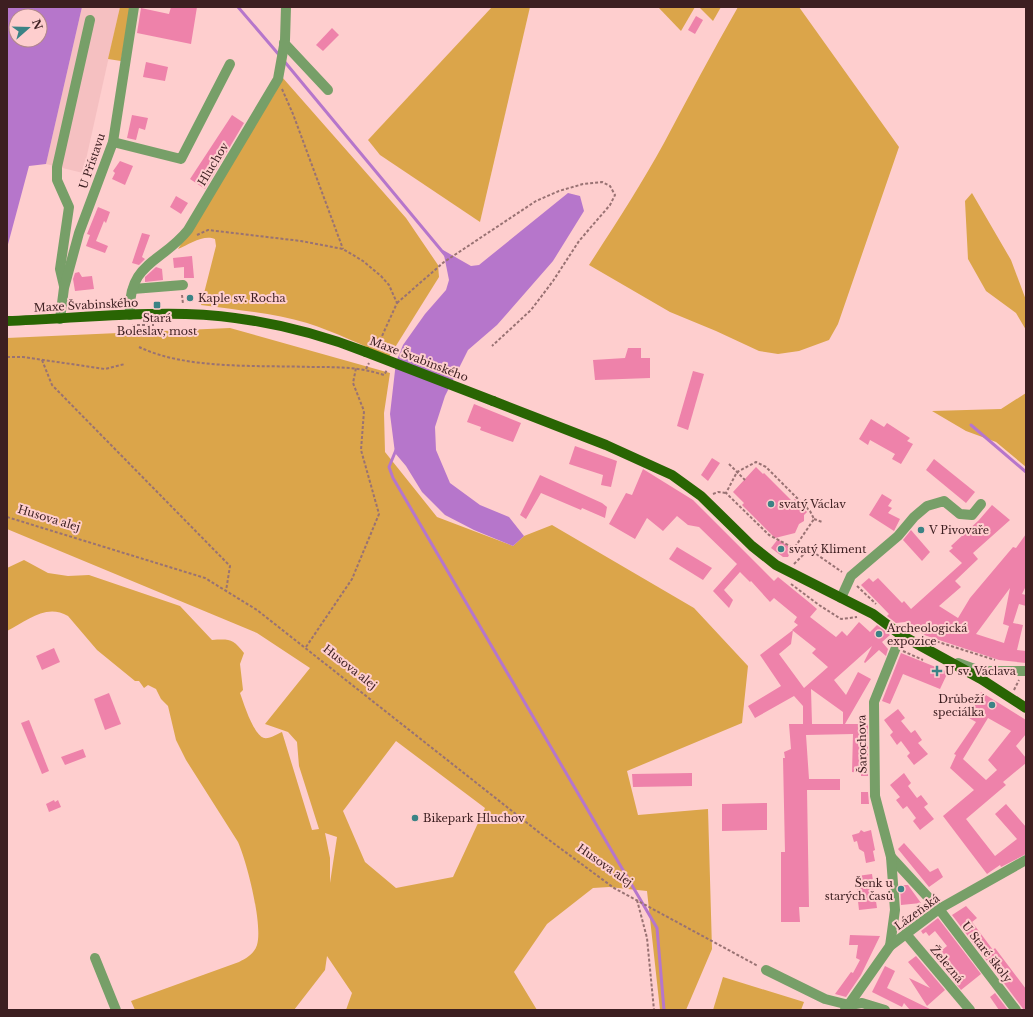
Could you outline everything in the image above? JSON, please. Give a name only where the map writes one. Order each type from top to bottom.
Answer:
[{"type":"main road","name":"Maxe Švabinského","points":[[7,321],[184,314],[245,319],[303,331],[332,339],[606,445],[672,475],[701,496],[752,546],[776,565],[873,614],[901,635]]},
{"type":"main road","points":[[901,635],[927,651],[943,657],[981,679],[1026,708]]},
{"type":"street","name":"U Přístavu","points":[[60,319],[64,288],[79,233],[113,142],[134,7]]},
{"type":"street","name":"Hluchov","points":[[130,315],[130,302],[137,276],[147,265],[174,245],[188,230],[278,80],[284,43],[286,7]]},
{"type":"street","points":[[64,288],[60,269],[69,207],[57,180],[57,167],[90,20]]},
{"type":"street","points":[[284,43],[328,90]]},
{"type":"street","points":[[113,142],[181,159],[230,64]]},
{"type":"street","points":[[133,289],[183,285]]},
{"type":"street","points":[[841,598],[851,576],[898,536],[914,517],[927,506],[944,501],[960,514],[972,515],[981,504]]},
{"type":"street","name":"Šarochova","points":[[890,946],[895,910],[891,856],[875,796],[874,702],[901,635]]},
{"type":"street","points":[[943,657],[980,671],[1023,670]]},
{"type":"street","name":"Šarochova","points":[[891,856],[939,909]]},
{"type":"street","name":"Lázeňská","points":[[847,1007],[890,946],[939,909],[1026,860]]},
{"type":"street","name":"U Staré školy","points":[[939,909],[1016,1010]]},
{"type":"street","name":"Železná","points":[[906,934],[970,1010]]},
{"type":"street","points":[[95,958],[116,1010]]},
{"type":"street","points":[[766,970],[825,999],[847,1007],[862,1003],[885,1010]]},
{"type":"path","points":[[278,80],[293,114],[343,249]]},
{"type":"path","points":[[376,349],[397,303],[444,262],[462,252],[536,201],[559,190],[583,184],[602,182],[610,186],[615,195],[610,205],[579,241],[553,281],[531,310],[492,346]]},
{"type":"path","points":[[195,236],[208,230],[301,240],[343,249],[363,261],[381,276],[389,285],[397,303]]},
{"type":"path","points":[[182,298],[183,307]]},
{"type":"path","points":[[126,325],[160,324]]},
{"type":"path","points":[[139,347],[156,355],[190,362],[356,368],[366,369],[384,375],[387,369]]},
{"type":"path","points":[[7,357],[23,357],[106,369],[125,364]]},
{"type":"path","points":[[42,360],[52,385],[230,566],[226,591]]},
{"type":"path","points":[[366,369],[370,362]]},
{"type":"path","points":[[305,647],[352,579],[378,514],[361,450],[364,411],[354,383],[356,368]]},
{"type":"path","points":[[726,493],[737,472],[756,462],[766,466],[810,511],[814,519],[822,522]]},
{"type":"path","points":[[729,464],[745,480]]},
{"type":"path","points":[[716,499],[710,496],[718,492],[726,493],[769,535],[795,547],[805,554]]},
{"type":"path","name":"Husova alej","points":[[7,517],[205,578],[257,610],[545,837],[614,888],[766,970]]},
{"type":"path","points":[[795,547],[814,519]]},
{"type":"path","points":[[793,565],[809,549],[850,579],[879,606]]},
{"type":"path","points":[[788,583],[841,619],[859,617]]},
{"type":"path","points":[[928,639],[1000,662]]},
{"type":"path","points":[[1013,692],[1023,670]]},
{"type":"path","points":[[637,900],[646,938],[654,1010]]},
{"type":"shaded area","points":[[7,7],[82,7],[46,164],[29,166],[7,248]]},
{"type":"shaded area","points":[[82,7],[120,7],[83,173],[46,164]]},
{"type":"shaded area","points":[[120,7],[130,7],[121,61],[108,59]]},
{"type":"shaded area","points":[[492,7],[530,7],[480,222],[380,155],[368,140]]},
{"type":"shaded area","points":[[658,7],[695,7],[681,31]]},
{"type":"shaded area","points":[[699,7],[721,7],[713,21]]},
{"type":"shaded area","points":[[738,7],[799,7],[899,147],[838,324],[829,340],[799,351],[778,354],[759,351],[670,312],[589,265],[628,205],[655,159]]},
{"type":"shaded area","points":[[282,77],[406,218],[438,265],[439,277],[389,357],[307,323],[268,314],[201,305],[216,246],[215,239],[201,239],[178,249],[275,93]]},
{"type":"shaded area","points":[[568,193],[580,196],[584,211],[553,261],[497,325],[468,350],[445,396],[435,427],[436,450],[450,483],[480,505],[509,517],[524,536],[513,546],[474,530],[445,515],[422,492],[406,466],[395,453],[390,414],[396,362],[403,345],[425,314],[446,290],[449,280],[443,250],[471,266],[479,265]]},
{"type":"shaded area","points":[[972,193],[1011,260],[1026,300],[1026,330],[1016,313],[986,291],[968,259],[965,201]]},
{"type":"shaded area","points":[[230,328],[390,373],[384,413],[385,452],[437,517],[513,546],[524,536],[552,525],[694,608],[748,666],[742,723],[627,771],[638,815],[708,809],[712,949],[686,1010],[660,1010],[647,891],[609,887],[593,888],[547,924],[514,972],[537,1010],[346,1010],[352,993],[327,956],[325,970],[294,1010],[135,1010],[131,1001],[239,962],[254,951],[257,945],[258,923],[246,864],[238,842],[186,760],[176,740],[168,706],[161,699],[156,689],[148,685],[144,688],[139,681],[135,681],[97,650],[68,616],[52,611],[44,612],[29,618],[7,631],[7,568],[24,560],[48,573],[68,576],[89,575],[180,606],[212,640],[227,640],[234,642],[244,653],[240,664],[243,690],[240,693],[246,711],[256,731],[264,738],[271,737],[282,732],[312,830],[319,829],[299,766],[297,742],[288,732],[265,724],[310,668],[257,633],[7,529],[7,338]],"holes":[[[396,741],[485,808],[453,877],[396,888],[365,862],[343,811]],[[325,833],[337,837],[330,883],[330,858]]]},
{"type":"shaded area","points":[[1026,393],[1026,467],[996,442],[966,431],[932,411],[1001,409]]},
{"type":"shaded area","points":[[723,977],[804,1002],[801,1010],[713,1010]]},
{"type":"building","points":[[171,7],[197,7],[191,44],[137,33],[141,8],[169,14]]},
{"type":"building","points":[[696,16],[703,20],[695,34],[688,30]]},
{"type":"building","points":[[332,28],[339,35],[323,51],[316,45]]},
{"type":"building","points":[[146,62],[168,67],[165,81],[143,77]]},
{"type":"building","points":[[132,115],[148,118],[145,130],[139,128],[136,140],[127,138]]},
{"type":"building","points":[[232,115],[244,123],[205,189],[190,179]]},
{"type":"building","points":[[120,161],[133,166],[125,185],[112,179],[115,173],[113,171]]},
{"type":"building","points":[[176,196],[188,203],[181,214],[170,207]]},
{"type":"building","points":[[98,207],[110,212],[106,223],[104,221],[96,241],[108,246],[105,253],[86,246],[90,235],[87,234]]},
{"type":"building","points":[[142,233],[150,235],[142,257],[145,259],[139,265],[132,263]]},
{"type":"building","points":[[192,256],[194,278],[184,278],[184,267],[174,268],[173,258]]},
{"type":"building","points":[[156,267],[162,269],[163,280],[145,282],[145,277]]},
{"type":"building","points":[[79,272],[82,277],[92,276],[94,289],[75,291],[73,279],[75,273]]},
{"type":"building","points":[[628,348],[641,348],[641,358],[650,358],[650,378],[595,380],[593,360],[625,358]]},
{"type":"building","points":[[693,371],[704,374],[688,430],[677,426]]},
{"type":"building","points":[[474,404],[521,423],[513,442],[480,430],[481,427],[467,422]]},
{"type":"building","points":[[871,419],[884,427],[887,423],[910,438],[907,441],[913,444],[901,464],[892,459],[895,454],[870,440],[868,445],[859,439]]},
{"type":"building","points":[[575,446],[617,461],[611,487],[601,485],[603,475],[569,464]]},
{"type":"building","points":[[712,458],[720,463],[708,481],[701,475]]},
{"type":"building","points":[[934,459],[975,492],[966,503],[926,470]]},
{"type":"building","name":"svatý Václav","points":[[756,467],[792,501],[795,499],[807,512],[804,515],[804,521],[799,524],[795,533],[775,538],[742,505],[744,503],[733,492]]},
{"type":"building","points":[[643,469],[693,500],[774,581],[778,577],[817,609],[810,617],[836,637],[842,631],[847,636],[859,622],[870,632],[877,625],[890,635],[882,642],[888,649],[886,656],[879,650],[865,663],[864,662],[872,646],[834,680],[846,695],[858,672],[871,679],[845,724],[868,724],[868,776],[861,776],[861,773],[852,772],[853,734],[806,735],[809,779],[840,779],[840,790],[807,790],[809,907],[799,907],[800,922],[781,922],[781,852],[785,852],[783,758],[785,758],[784,752],[791,749],[789,724],[803,724],[803,706],[794,696],[755,718],[748,706],[781,686],[760,655],[798,625],[794,622],[797,617],[774,598],[770,602],[751,581],[750,582],[740,572],[724,590],[733,600],[729,608],[713,591],[737,564],[699,527],[688,525],[677,516],[663,531],[647,518],[635,539],[609,524],[626,493],[632,495]],"holes":[[[793,631],[816,649],[812,653],[828,667],[804,688],[779,654],[791,644]],[[811,689],[843,712],[843,724],[812,724]]]},
{"type":"building","points":[[540,475],[602,503],[607,507],[605,518],[582,508],[581,510],[541,493],[526,519],[520,515]]},
{"type":"building","points":[[882,494],[892,500],[888,506],[892,508],[888,513],[900,519],[894,531],[869,515]]},
{"type":"building","points":[[992,505],[1010,520],[973,553],[978,559],[955,581],[961,587],[939,606],[958,618],[970,598],[1013,547],[1016,548],[1026,534],[1026,586],[1022,594],[1026,595],[1026,606],[1019,604],[1013,623],[1023,625],[1017,650],[1026,651],[1026,663],[999,660],[924,635],[905,622],[896,623],[887,616],[889,614],[861,585],[869,578],[873,582],[878,578],[902,603],[904,601],[911,609],[962,563],[949,551],[953,548],[951,546],[979,520]],"holes":[[[1010,588],[1003,624],[1009,626],[1004,643],[976,634]]]},
{"type":"building","points":[[911,530],[930,552],[922,561],[903,540]]},
{"type":"building","name":"svatý Kliment","points":[[778,539],[789,547],[790,553],[788,557],[783,557],[771,548]]},
{"type":"building","points":[[677,547],[712,568],[703,580],[669,559]]},
{"type":"building","points":[[54,648],[60,662],[42,670],[36,656]]},
{"type":"building","points":[[901,653],[948,672],[940,689],[903,674],[890,704],[882,701]]},
{"type":"building","points":[[981,692],[1026,720],[1026,734],[1016,746],[1026,758],[1026,763],[1003,782],[1006,785],[966,819],[995,856],[1017,839],[995,814],[1006,804],[1026,827],[1026,854],[1001,867],[1000,865],[987,874],[943,816],[974,790],[950,768],[956,755],[954,754],[976,722],[969,718],[975,707],[973,705]],"holes":[[[988,718],[1011,731],[988,760],[997,770],[986,780],[963,759]]]},
{"type":"building","points":[[109,693],[121,724],[105,730],[94,699]]},
{"type":"building","points":[[898,709],[905,718],[901,721],[911,733],[915,730],[922,740],[918,743],[928,754],[914,765],[907,756],[910,753],[901,741],[897,745],[890,735],[893,732],[884,720]]},
{"type":"building","points":[[29,720],[49,771],[42,774],[21,723]]},
{"type":"building","points":[[83,749],[86,757],[65,765],[61,757]]},
{"type":"building","points":[[692,773],[692,786],[633,787],[632,774]]},
{"type":"building","points":[[904,773],[911,783],[908,786],[917,798],[921,795],[928,804],[924,807],[934,819],[920,830],[913,821],[916,818],[907,806],[903,809],[896,800],[900,797],[890,785]]},
{"type":"building","points":[[861,792],[868,792],[869,804],[861,804]]},
{"type":"building","points":[[54,800],[55,802],[58,800],[61,807],[49,812],[46,804]]},
{"type":"building","points":[[767,803],[767,830],[722,831],[722,804]]},
{"type":"building","points":[[861,830],[864,832],[871,830],[875,850],[873,851],[875,861],[866,863],[864,852],[859,849],[857,841],[854,842],[852,835],[859,833]]},
{"type":"building","points":[[904,843],[930,872],[938,868],[943,877],[929,887],[898,849]]},
{"type":"building","points":[[872,874],[877,908],[859,910],[858,901],[855,898],[858,895],[857,888],[859,888],[857,876]]},
{"type":"building","points":[[900,885],[908,885],[921,903],[901,905]]},
{"type":"building","points":[[923,905],[926,910],[905,926],[901,921]]},
{"type":"building","points":[[966,906],[977,918],[972,922],[993,950],[995,948],[1026,989],[1026,1010],[1024,1010],[997,974],[1001,971],[991,958],[987,961],[952,915]]},
{"type":"building","points":[[938,918],[981,974],[961,990],[936,959],[943,953],[941,951],[947,946],[935,931],[929,936],[926,932],[923,934],[921,931]]},
{"type":"building","points":[[850,935],[880,936],[861,975],[846,997],[835,994],[851,972],[853,973],[860,960],[856,958],[858,945],[849,945]]},
{"type":"building","points":[[916,956],[945,990],[927,1006],[909,978],[930,988],[908,962]]},
{"type":"building","points":[[885,966],[895,971],[887,988],[932,1010],[910,1010],[904,1003],[902,1007],[872,992]]},
{"type":"building","points":[[995,993],[1008,1010],[999,1010],[990,997]]},
{"type":"waterway","points":[[238,7],[280,56]]},
{"type":"waterway","points":[[284,61],[446,256]]},
{"type":"waterway","points":[[971,425],[1026,472]]},
{"type":"waterway","points":[[396,450],[389,467],[393,478],[657,928],[664,1010]]},
{"type":"place","name":"Kaple sv. Rocha","points":[[190,298]]},
{"type":"place","name":"Stará Boleslav, most","points":[[157,305]]},
{"type":"place","name":"svatý Václav","points":[[771,504]]},
{"type":"place","name":"V Pivovaře","points":[[921,530]]},
{"type":"place","name":"svatý Kliment","points":[[781,549]]},
{"type":"place","name":"Archeologická expozice","points":[[879,634]]},
{"type":"place","name":"U sv. Václava","points":[[937,671]]},
{"type":"place","name":"Drůbeží speciálka","points":[[992,705]]},
{"type":"place","name":"Bikepark Hluchov","points":[[415,818]]},
{"type":"place","name":"Šenk u starých časů","points":[[901,889]]}]
